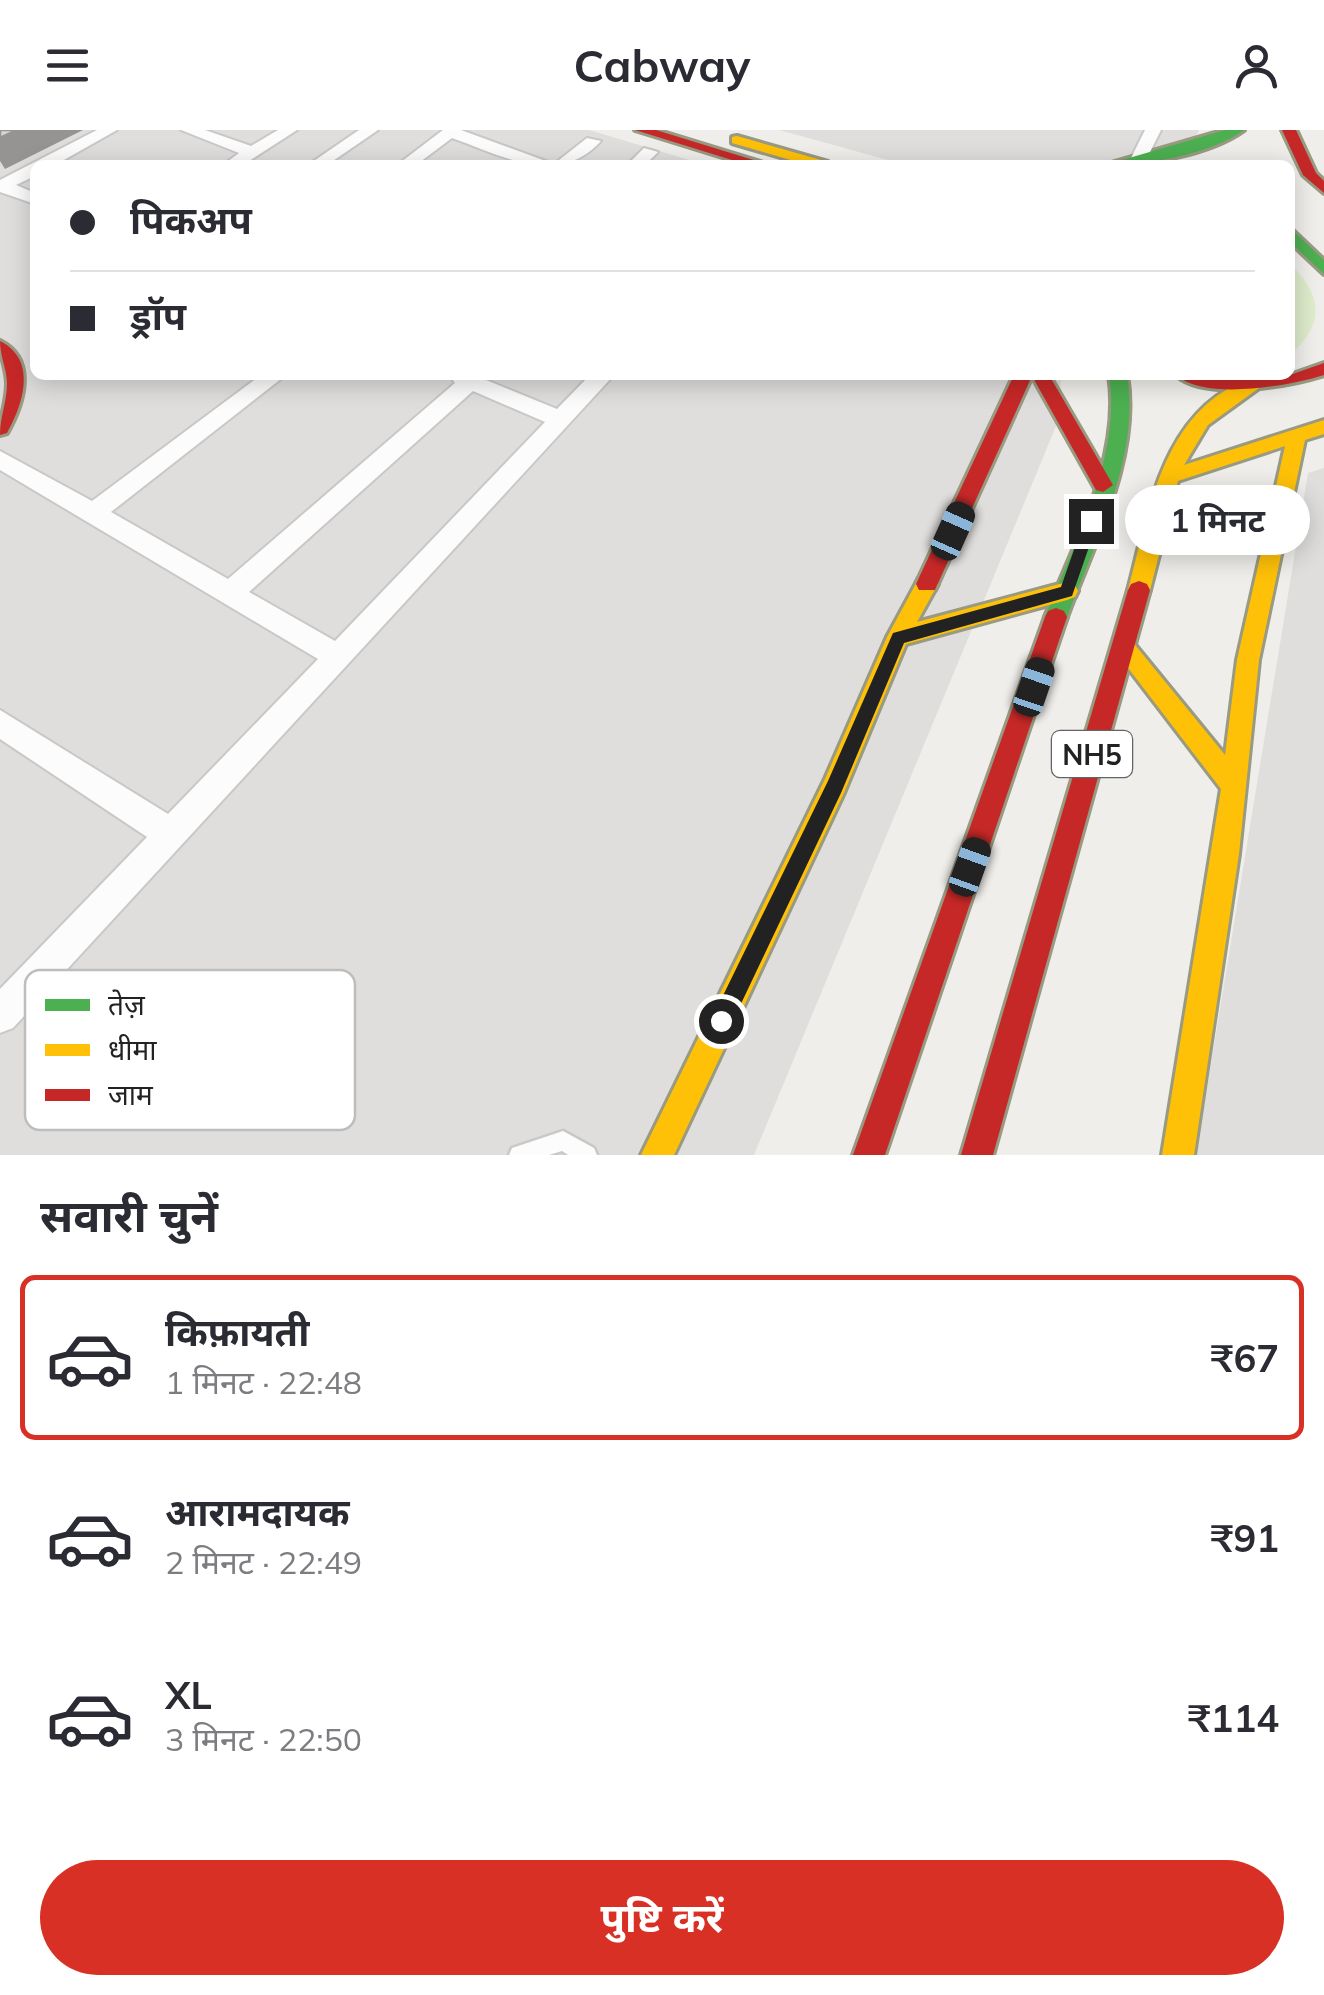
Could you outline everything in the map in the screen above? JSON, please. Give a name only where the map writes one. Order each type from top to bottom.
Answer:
[{"type":"main road","points":[[703,130],[806,160]]},
{"type":"main road","points":[[1138,160],[1241,130]]},
{"type":"main road","points":[[1223,160],[1241,130]]},
{"type":"main road","points":[[1282,135],[1324,189]]},
{"type":"main road","points":[[646,141],[738,160]]},
{"type":"main road","points":[[1295,238],[1320,265]]},
{"type":"main road","points":[[1295,248],[1320,265]]},
{"type":"main road","points":[[0,347],[18,370],[20,399],[0,428]]},
{"type":"main road","name":"NH5","points":[[1223,380],[1253,384],[1298,380],[1324,369]]},
{"type":"main road","points":[[657,1155],[834,787],[898,638],[938,562],[1021,380]]},
{"type":"main road","points":[[1043,380],[1103,486]]},
{"type":"main road","name":"NH5","points":[[869,1155],[1103,486],[1122,415],[1121,380]]},
{"type":"main road","name":"NH5","points":[[976,1155],[1171,476],[1194,426],[1205,413],[1253,384]]},
{"type":"main road","points":[[1171,476],[1324,427]]},
{"type":"main road","points":[[1178,1155],[1235,787],[1248,660],[1298,434]]},
{"type":"main road","points":[[898,638],[1067,591]]},
{"type":"main road","points":[[1123,647],[1235,787]]},
{"type":"street","points":[[52,160],[109,130]]},
{"type":"street","points":[[188,130],[252,152]]},
{"type":"street","points":[[239,160],[288,130]]},
{"type":"street","points":[[324,160],[370,130]]},
{"type":"street","points":[[1138,160],[1153,130]]},
{"type":"street","points":[[411,160],[452,131],[532,160]]},
{"type":"street","points":[[568,160],[593,141]]},
{"type":"street","points":[[1,186],[30,172]]},
{"type":"street","points":[[1,186],[30,197]]},
{"type":"street","points":[[93,513],[268,380]]},
{"type":"street","points":[[230,593],[464,380]]},
{"type":"street","points":[[474,380],[559,419]]},
{"type":"street","points":[[42,970],[598,380]]},
{"type":"street","points":[[0,459],[336,656]]},
{"type":"street","points":[[0,723],[172,835]]},
{"type":"street","points":[[0,1014],[25,988]]},
{"type":"lane","points":[[519,1155],[563,1140],[588,1155]]},
{"type":"shaded area","points":[[0,130],[589,130],[689,160],[30,160],[30,380],[1061,380],[1059,419],[754,1155],[0,1155]]},
{"type":"shaded area","points":[[779,130],[1199,130],[1190,150],[1143,160],[888,160]]},
{"type":"shaded area","points":[[1324,468],[1324,1155],[1196,1155],[1308,473]]},
{"type":"green space","points":[[1295,269],[1309,288],[1316,311],[1295,349]]},
{"type":"building","points":[[0,130],[17,130],[0,138]]},
{"type":"traffic: fast","points":[[1134,160],[1191,147],[1237,130]]},
{"type":"traffic: fast","points":[[1295,238],[1324,269]]},
{"type":"traffic: fast","points":[[1056,617],[1112,460],[1122,398],[1119,380]]},
{"type":"traffic: slow","points":[[737,140],[806,160]]},
{"type":"traffic: slow","points":[[1139,590],[1161,501],[1188,437],[1212,410],[1253,384]]},
{"type":"traffic: slow","points":[[1171,476],[1324,427]]},
{"type":"traffic: slow","points":[[1178,1155],[1226,854],[1248,660],[1297,433]]},
{"type":"traffic: slow","points":[[657,1155],[834,787],[898,637],[927,584]]},
{"type":"traffic: slow","points":[[898,637],[1067,591]]},
{"type":"traffic: slow","points":[[1123,647],[1235,787]]},
{"type":"traffic: jam","points":[[642,130],[746,160]]},
{"type":"traffic: jam","points":[[1289,130],[1310,175],[1324,189]]},
{"type":"traffic: jam","points":[[0,347],[16,377],[15,396],[0,428]]},
{"type":"traffic: jam","points":[[1295,376],[1324,369]]},
{"type":"traffic: jam","points":[[927,584],[1021,380]]},
{"type":"traffic: jam","points":[[1043,380],[1103,485]]},
{"type":"traffic: jam","points":[[1214,380],[1272,380]]},
{"type":"traffic: jam","points":[[977,1155],[1139,590]]},
{"type":"traffic: jam","points":[[869,1155],[1056,617]]},
{"type":"route","points":[[721,1021],[834,787],[898,638],[1067,591],[1091,521]]}]
